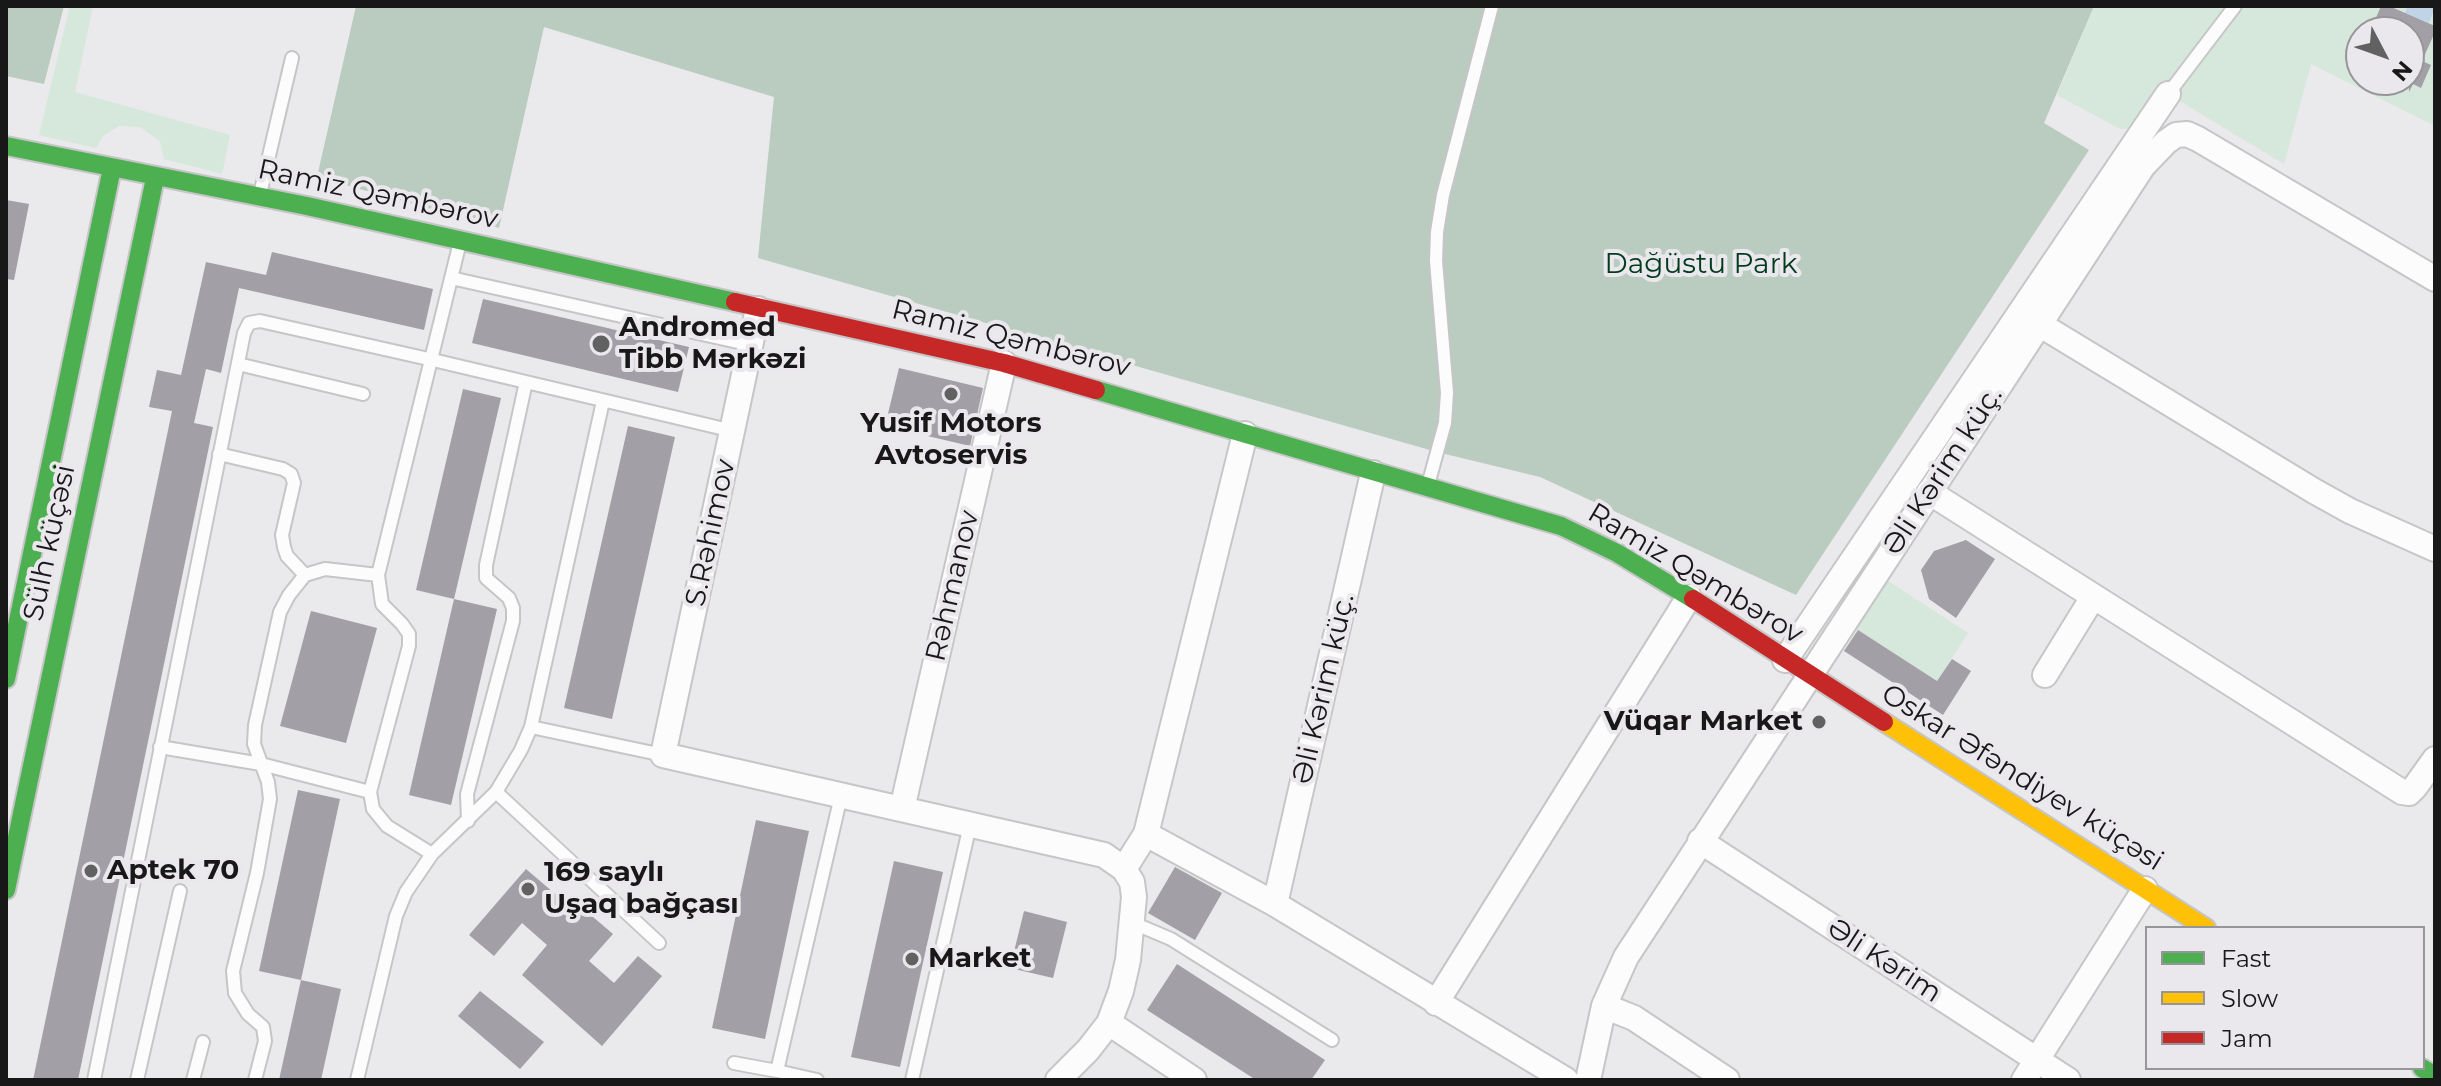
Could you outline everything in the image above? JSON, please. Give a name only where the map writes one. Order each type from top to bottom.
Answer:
[{"type":"main road","name":"Ramiz Qəmbərov","points":[[6,146],[259,197],[907,340],[1085,385],[1373,473],[1529,516],[1582,535],[1689,597],[1809,675]]},
{"type":"main road","name":"Sülh küçəsi","points":[[6,890],[28,652],[112,168]]},
{"type":"main road","name":"Sülh küçəsi","points":[[6,679],[28,652],[155,178]]},
{"type":"main road","name":"Oskar Əfəndiyev küçəsi","points":[[1809,675],[2203,926]]},
{"type":"street","points":[[1785,660],[2168,94]]},
{"type":"street","name":"Əli Kərim küç.","points":[[1588,1080],[1604,1006],[1626,957],[2143,166],[2166,142],[2176,135],[2187,134],[2435,279]]},
{"type":"street","name":"S.Rəhimov","points":[[663,755],[758,309]]},
{"type":"street","points":[[2039,324],[2314,491],[2350,511],[2435,549]]},
{"type":"street","name":"Rəhmanov","points":[[902,809],[1004,363]]},
{"type":"street","points":[[1124,869],[1146,834],[1245,434]]},
{"type":"street","name":"Əli Kərim küç.","points":[[1275,904],[1373,473]]},
{"type":"street","points":[[1929,492],[2402,792],[2409,793],[2435,759]]},
{"type":"street","points":[[1436,1003],[1689,597]]},
{"type":"street","points":[[2045,675],[2093,597]]},
{"type":"street","points":[[663,755],[1104,855],[1124,869],[1132,882],[1133,923],[1121,991],[1109,1023],[1058,1080]]},
{"type":"street","points":[[1146,834],[1275,904],[1566,1080]]},
{"type":"street","name":"Əli Kərim","points":[[1700,841],[2030,1070],[2068,1080]]},
{"type":"street","points":[[2030,1070],[2145,889]]},
{"type":"street","points":[[1604,1006],[1634,1018],[1727,1080]]},
{"type":"street","points":[[1109,1023],[1194,1080]]},
{"type":"lane","points":[[1427,488],[1445,423],[1447,393],[1436,261],[1437,232],[1443,195],[1492,6]]},
{"type":"lane","points":[[2168,94],[2235,6]]},
{"type":"lane","points":[[259,197],[292,58]]},
{"type":"lane","points":[[432,854],[387,826],[373,809],[370,792],[409,646],[409,634],[382,604],[378,575],[460,242]]},
{"type":"lane","points":[[451,278],[751,345]]},
{"type":"lane","points":[[94,1080],[219,454],[244,333],[249,323],[260,321],[733,431]]},
{"type":"lane","points":[[238,364],[363,394]]},
{"type":"lane","points":[[468,821],[467,794],[513,621],[509,598],[486,578],[486,565],[526,382]]},
{"type":"lane","points":[[357,1080],[396,916],[417,873],[432,854],[496,792],[531,727],[603,401]]},
{"type":"lane","points":[[219,454],[283,469],[291,474],[294,483],[282,535],[287,556],[305,575]]},
{"type":"lane","points":[[255,1080],[265,1041],[263,1027],[248,1014],[235,993],[233,971],[257,873],[270,799],[268,782],[254,744],[255,725],[280,612],[305,575],[325,569],[378,575]]},
{"type":"lane","points":[[531,727],[663,755]]},
{"type":"lane","points":[[160,747],[261,764],[370,792]]},
{"type":"lane","points":[[496,792],[659,943]]},
{"type":"lane","points":[[777,1071],[841,796]]},
{"type":"lane","points":[[912,1080],[970,825]]},
{"type":"lane","points":[[137,1080],[180,891]]},
{"type":"lane","points":[[1133,923],[1171,939],[1332,1040]]},
{"type":"lane","points":[[193,1080],[203,1042]]},
{"type":"lane","points":[[734,1063],[817,1080]]},
{"type":"green space","points":[[6,6],[64,6],[44,84],[6,76]]},
{"type":"green space","points":[[70,6],[93,6],[75,92],[230,135],[222,174],[164,159],[160,141],[140,127],[119,126],[103,136],[96,148],[39,135]]},
{"type":"green space","name":"Dağüstu Park","points":[[356,6],[2094,6],[2044,123],[2089,150],[1796,595],[1540,477],[1437,452],[758,258],[774,97],[544,27],[499,228],[317,177]]},
{"type":"green space","points":[[2094,6],[2435,6],[2435,126],[2375,96],[2425,96],[2425,16],[2345,16],[2345,81],[2311,64],[2284,164],[2168,94],[2132,128],[2120,129],[2057,95]]},
{"type":"green space","points":[[1888,581],[1968,633],[1937,681],[1856,629]]},
{"type":"water","points":[[2408,6],[2435,6],[2429,23],[2425,21],[2425,16],[2405,13]]},
{"type":"building","points":[[2381,6],[2389,6],[2412,16],[2377,16]]},
{"type":"building","points":[[2425,22],[2435,26],[2425,54]]},
{"type":"building","points":[[2425,62],[2431,65],[2425,79]]},
{"type":"building","points":[[6,200],[29,204],[14,280],[6,279]]},
{"type":"building","points":[[272,252],[433,289],[424,330],[239,288],[221,373],[206,369],[194,423],[213,427],[78,1080],[33,1080],[172,411],[149,407],[157,370],[181,375],[206,262],[266,275]]},
{"type":"building","points":[[483,299],[689,347],[678,392],[472,343]]},
{"type":"building","points":[[899,368],[983,388],[970,446],[885,426]]},
{"type":"building","points":[[463,389],[501,398],[454,599],[416,590]]},
{"type":"building","points":[[628,426],[675,437],[612,719],[564,708]]},
{"type":"building","points":[[1966,540],[1995,559],[1956,618],[1929,599],[1921,570],[1934,551]]},
{"type":"building","points":[[454,599],[497,609],[451,805],[409,795]]},
{"type":"building","points":[[311,611],[377,628],[346,743],[280,726]]},
{"type":"building","points":[[1858,630],[1937,681],[1952,659],[1971,671],[1943,715],[1844,651]]},
{"type":"building","points":[[298,790],[340,799],[301,980],[259,971]]},
{"type":"building","points":[[756,820],[809,831],[765,1039],[712,1028]]},
{"type":"building","points":[[894,861],[943,872],[900,1067],[851,1057]]},
{"type":"building","points":[[1175,867],[1222,893],[1195,940],[1148,913]]},
{"type":"building","points":[[526,869],[574,910],[579,905],[613,934],[589,961],[614,983],[638,956],[662,976],[602,1046],[522,975],[547,945],[522,923],[494,956],[469,935]]},
{"type":"building","points":[[1024,911],[1067,922],[1053,978],[1010,968]]},
{"type":"building","points":[[1177,964],[1325,1060],[1311,1080],[1256,1080],[1147,1010]]},
{"type":"building","points":[[301,980],[341,989],[321,1080],[279,1080]]},
{"type":"building","points":[[480,991],[544,1042],[520,1069],[458,1016]]},
{"type":"traffic: fast","points":[[6,146],[307,206],[735,302]]},
{"type":"traffic: fast","points":[[6,679],[112,168]]},
{"type":"traffic: fast","points":[[6,890],[155,178]]},
{"type":"traffic: fast","points":[[1096,390],[1561,526],[1617,553],[1693,599]]},
{"type":"traffic: fast","points":[[2425,1070],[2435,1076]]},
{"type":"traffic: slow","points":[[1884,722],[2203,926]]},
{"type":"traffic: jam","points":[[735,302],[1004,363],[1096,390]]},
{"type":"traffic: jam","points":[[1693,599],[1884,722]]},
{"type":"place","name":"Andromed Tibb Mərkəzi","points":[[601,344]]},
{"type":"place","name":"Yusif Motors Avtoservis","points":[[951,394]]},
{"type":"place","name":"Vüqar Market","points":[[1819,722]]},
{"type":"place","name":"Aptek 70","points":[[91,871]]},
{"type":"place","name":"169 saylı Uşaq bağçası","points":[[528,889]]},
{"type":"place","name":"Market","points":[[912,959]]}]
